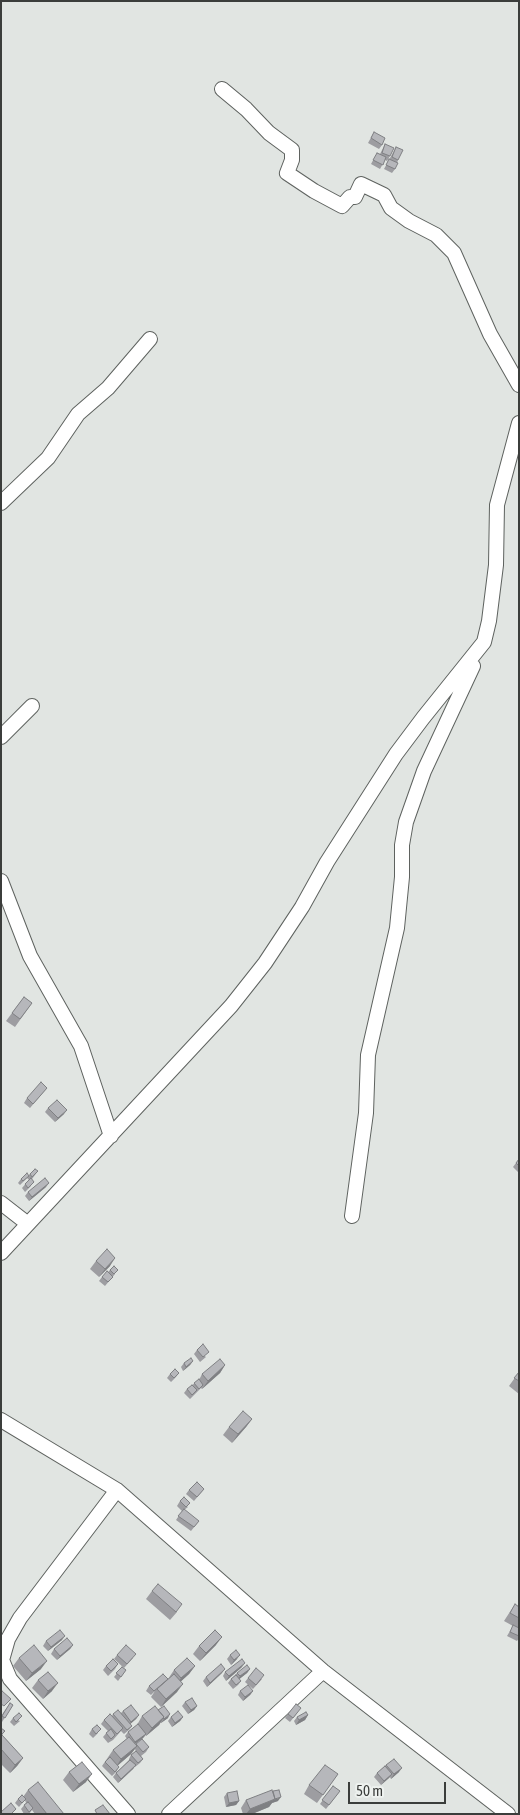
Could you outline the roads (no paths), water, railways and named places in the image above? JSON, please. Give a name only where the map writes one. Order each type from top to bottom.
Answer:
[{"type":"street","points":[[222,89],[246,109],[269,133],[292,150],[292,160],[288,174],[342,206],[350,197],[355,197],[361,184],[384,195],[391,208],[409,221],[436,235],[454,253],[490,334],[519,385]]},
{"type":"street","points":[[1,503],[48,458],[78,414],[108,388],[150,339]]},
{"type":"street","points":[[352,1216],[366,1113],[368,1055],[397,928],[402,877],[402,845],[406,822],[424,771],[484,642],[489,621],[496,565],[497,505],[519,423]]},
{"type":"street","points":[[1,1253],[231,1006],[265,963],[302,907],[327,862],[396,754],[484,642]]},
{"type":"street","points":[[1,737],[32,706]]},
{"type":"street","points":[[1,881],[30,956],[81,1046],[111,1136]]},
{"type":"street","points":[[1,1203],[28,1224]]},
{"type":"street","points":[[1,1420],[117,1490],[323,1671],[508,1814]]},
{"type":"street","points":[[117,1490],[20,1618],[8,1639],[2,1660],[10,1679],[128,1814]]},
{"type":"street","points":[[169,1814],[323,1671]]}]
